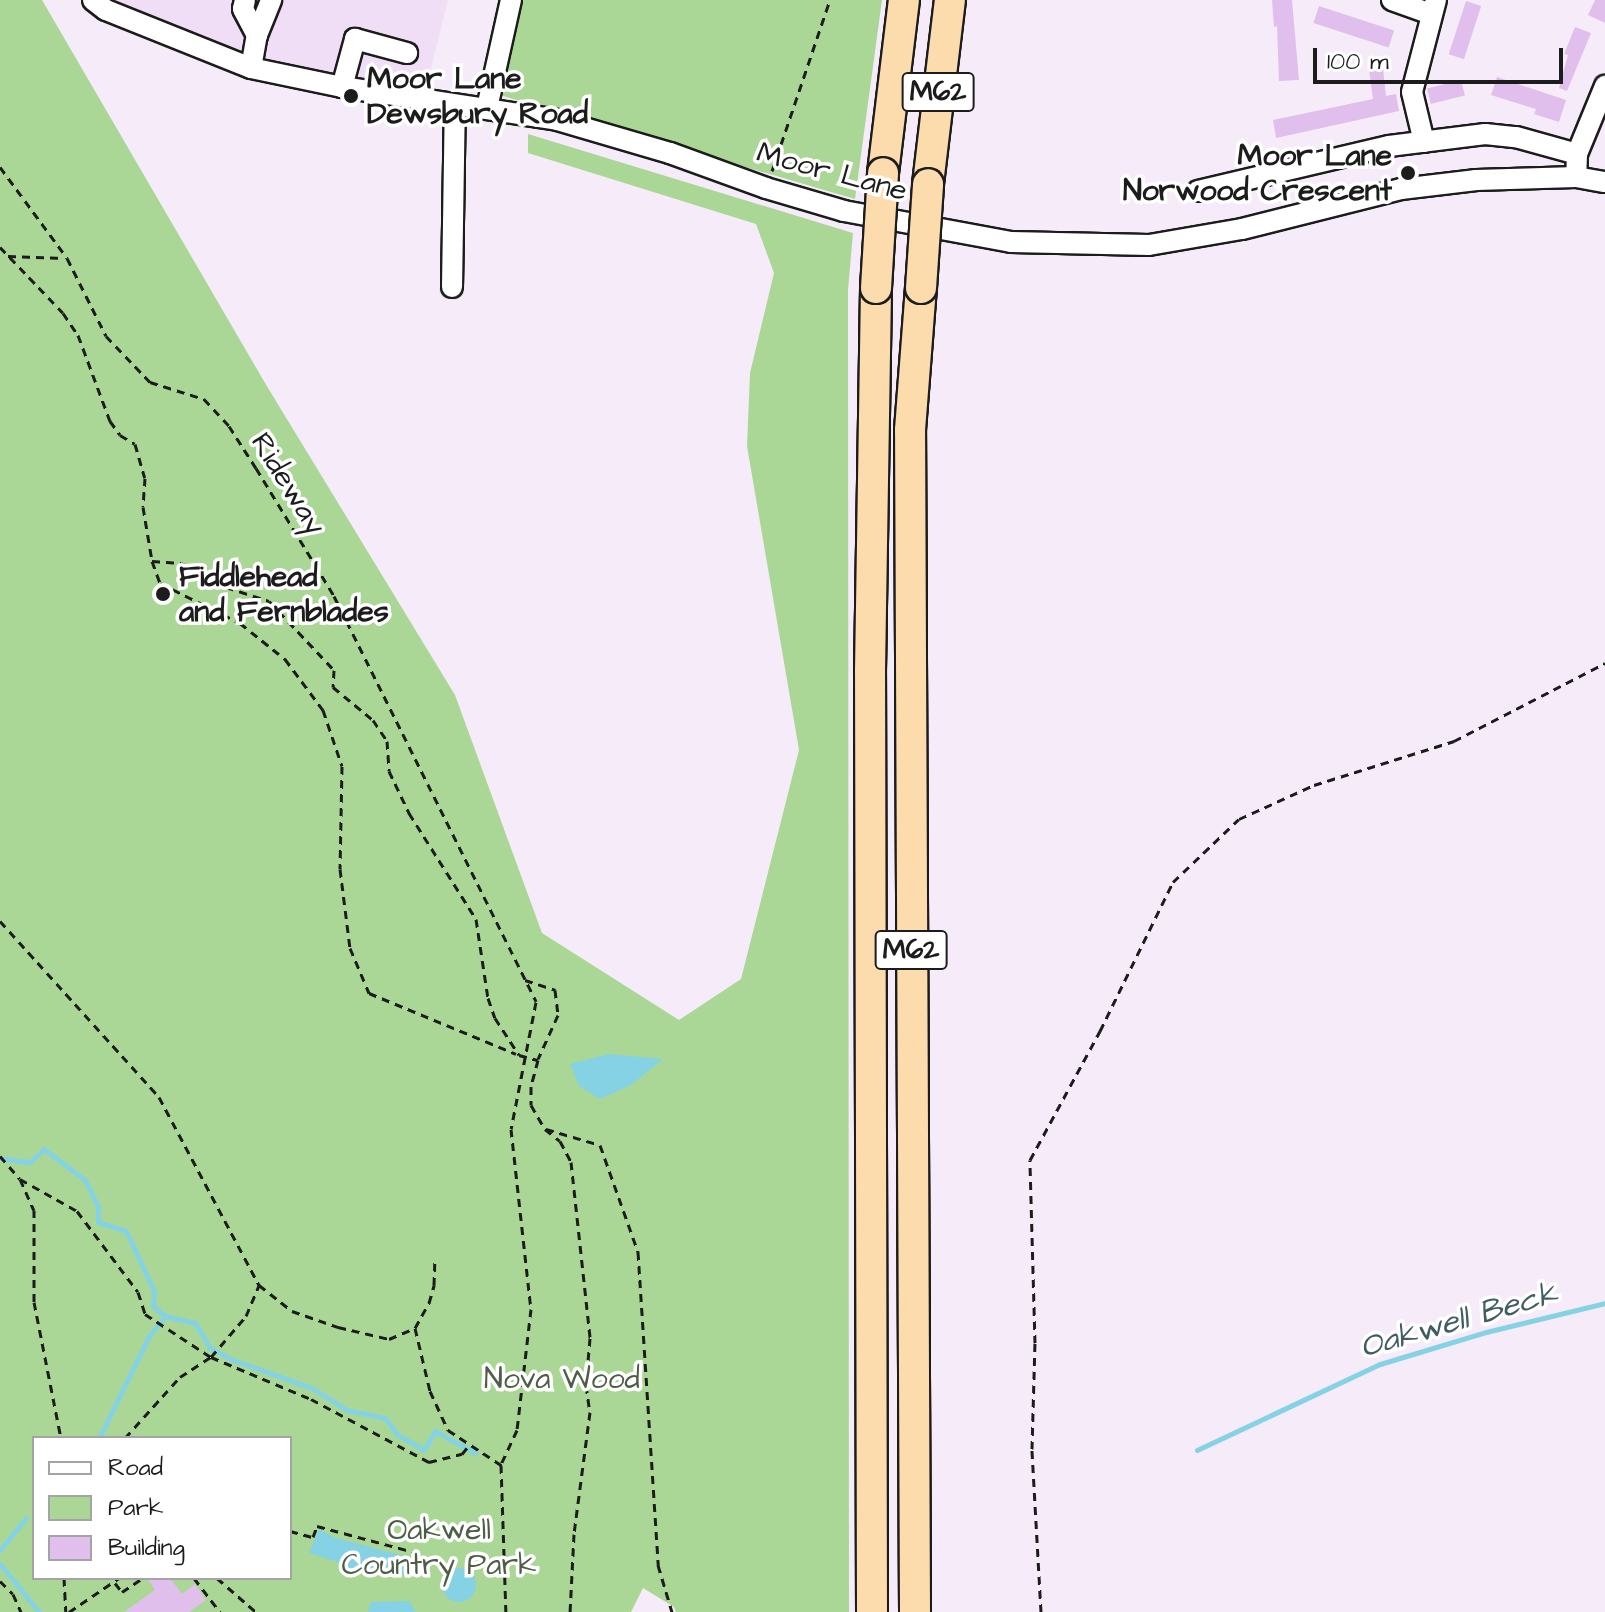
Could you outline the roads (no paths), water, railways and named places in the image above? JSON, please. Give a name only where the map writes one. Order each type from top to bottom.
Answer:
[{"type":"highway","name":"M62","points":[[872,1612],[870,671],[876,288],[883,173],[904,0]]},
{"type":"highway","name":"M62","points":[[915,1612],[910,430],[928,184],[950,0]]},
{"type":"street","name":"Moor Lane","points":[[93,0],[106,10],[251,68],[342,87],[487,108],[585,128],[844,211],[1011,242],[1149,245],[1242,229],[1401,189],[1476,180],[1576,177],[1605,182]]},
{"type":"street","points":[[245,0],[243,9],[257,35]]},
{"type":"street","points":[[251,68],[257,35],[271,0]]},
{"type":"street","points":[[487,108],[511,0]]},
{"type":"street","points":[[1392,0],[1434,7],[1412,92],[1424,142]]},
{"type":"street","points":[[342,87],[355,39],[407,53]]},
{"type":"street","points":[[1576,177],[1577,154],[1605,86]]},
{"type":"street","points":[[452,287],[455,105]]},
{"type":"street","points":[[1198,191],[1389,146],[1485,134],[1516,137],[1577,154]]},
{"type":"water","points":[[609,1054],[663,1059],[631,1085],[600,1099],[579,1086],[570,1064]]},
{"type":"water","points":[[319,1529],[336,1538],[408,1557],[413,1563],[413,1574],[341,1572],[338,1562],[309,1553]]},
{"type":"water","points":[[459,1568],[471,1573],[476,1585],[471,1597],[459,1602],[447,1597],[442,1585],[447,1573]]},
{"type":"water","points":[[409,1601],[416,1612],[368,1612],[371,1602]]},
{"type":"waterway","name":"Oakwell Beck","points":[[0,1158],[30,1162],[44,1149],[85,1180],[98,1207],[98,1222],[126,1231],[154,1291],[153,1306],[165,1316],[195,1323],[210,1348],[233,1360],[312,1388],[347,1410],[385,1418],[398,1435],[424,1450],[435,1431],[475,1453]]},
{"type":"waterway","name":"Oakwell Beck","points":[[1197,1450],[1380,1364],[1486,1332],[1605,1303]]},
{"type":"waterway","points":[[100,1436],[149,1336],[165,1316]]},
{"type":"waterway","points":[[0,1550],[26,1518]]},
{"type":"waterway","points":[[0,1564],[39,1612]]},
{"type":"place","name":"Moor Lane Dewsbury Road","points":[[351,96]]},
{"type":"place","name":"Moor Lane Norwood Crescent","points":[[1408,173]]},
{"type":"place","name":"Fiddlehead and Fernblades","points":[[163,594]]},
{"type":"park label","name":"Nova Wood","points":[[562,1379]]},
{"type":"park label","name":"Oakwell Country Park","points":[[439,1547]]}]
